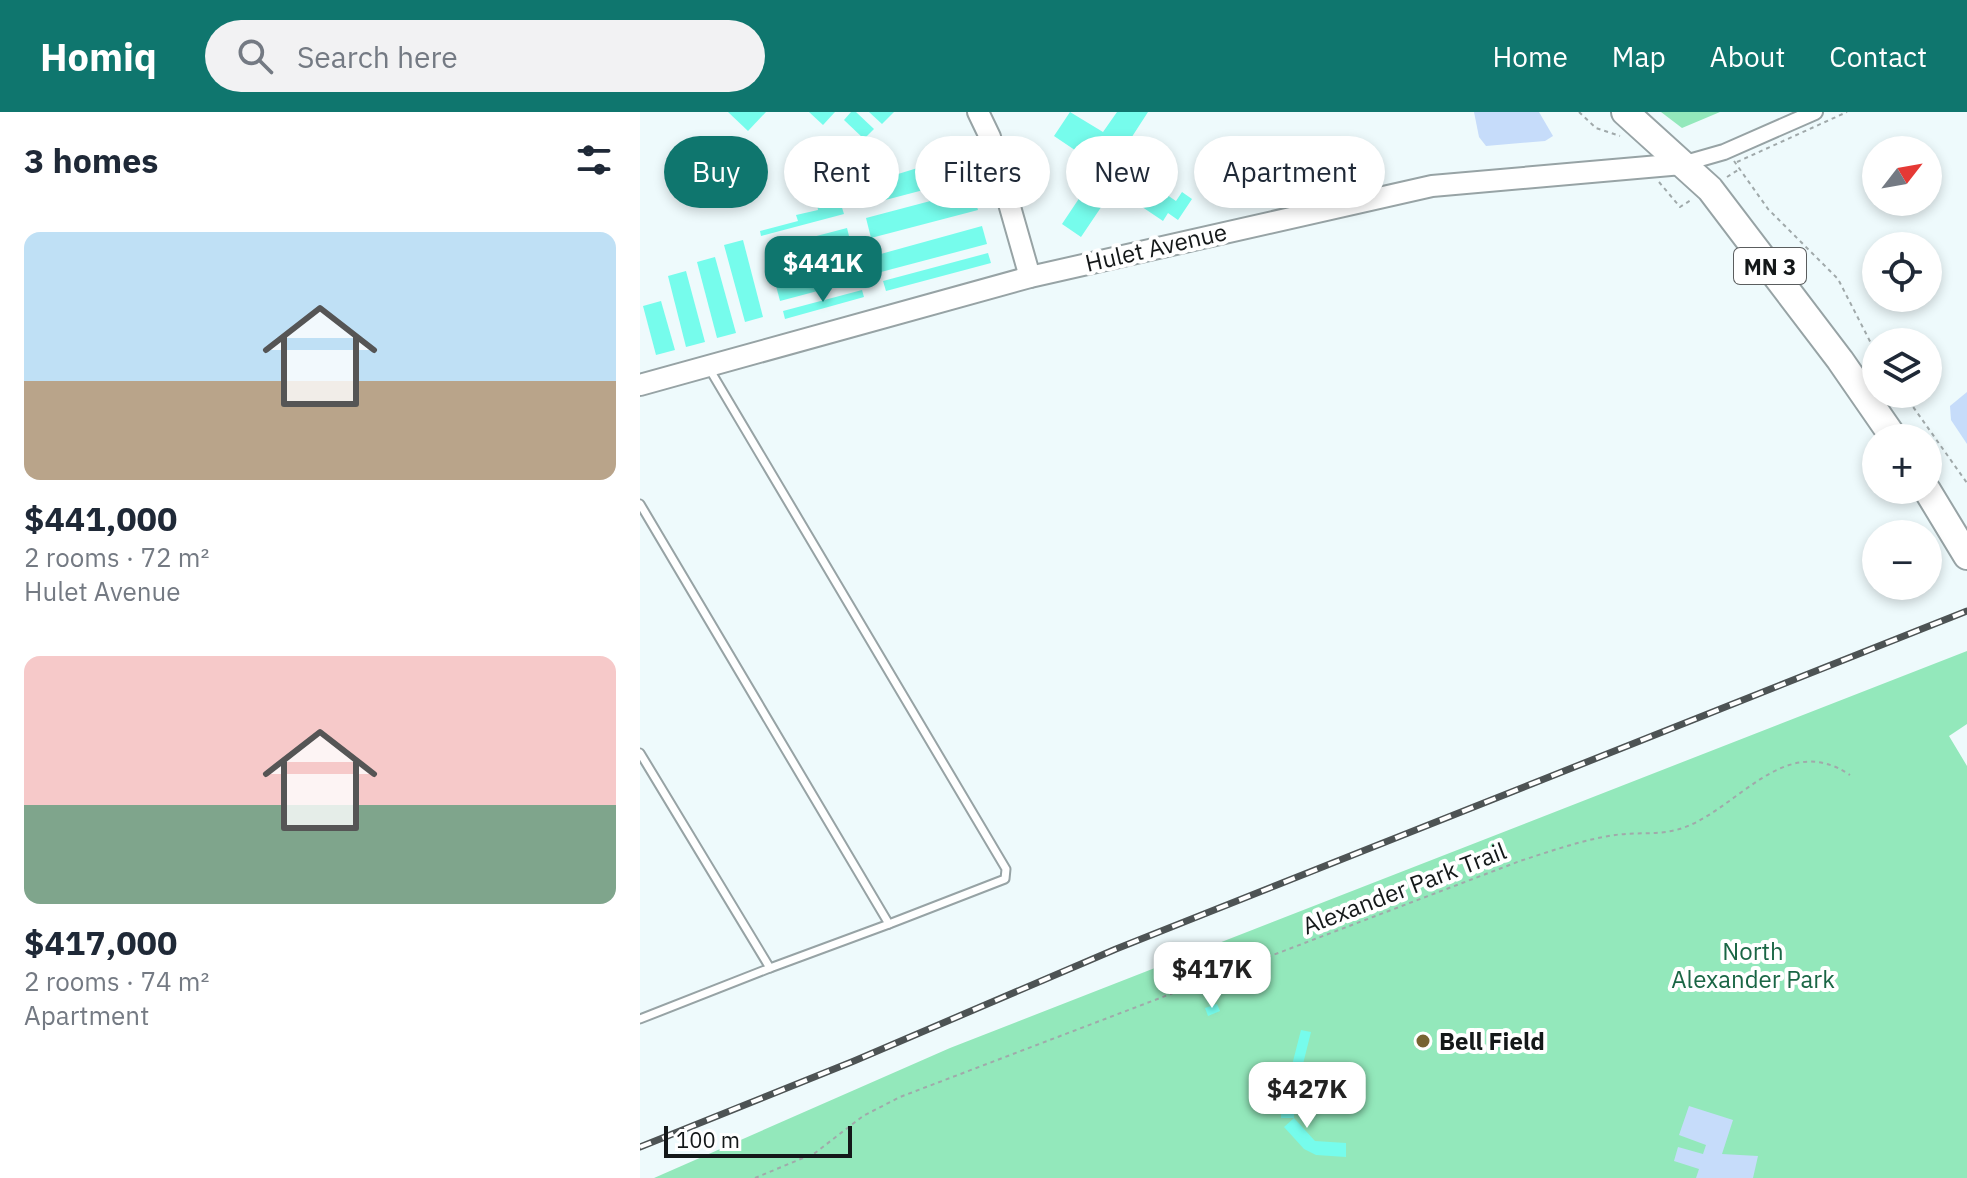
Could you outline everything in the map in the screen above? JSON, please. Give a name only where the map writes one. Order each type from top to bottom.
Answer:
[{"type":"highway","name":"MN 3","points":[[1625,112],[1710,189],[1748,236],[1884,424]]},
{"type":"highway","points":[[1935,504],[1967,556]]},
{"type":"street","points":[[1682,164],[1724,152],[1815,112]]},
{"type":"street","points":[[982,113],[1030,277]]},
{"type":"street","name":"Hulet Avenue","points":[[640,385],[1030,277],[1432,186],[1682,164]]},
{"type":"lane","points":[[640,1009],[642,1018],[1005,879],[1006,869],[708,366]]},
{"type":"lane","points":[[640,504],[889,924]]},
{"type":"lane","points":[[640,753],[770,968]]},
{"type":"path","points":[[1847,112],[1736,163],[1768,209],[1838,279],[1863,328]]},
{"type":"path","points":[[1914,408],[1967,483]]},
{"type":"path","name":"Alexander Park Trail","points":[[755,1178],[815,1153],[863,1116],[900,1097],[1520,861],[1603,838],[1683,827],[1707,815],[1760,778],[1795,765],[1831,762],[1850,775]]},
{"type":"green space","points":[[1661,112],[1720,112],[1682,128]]},
{"type":"green space","name":"North Alexander Park","points":[[1967,651],[1967,724],[1949,736],[1967,766],[1967,1178],[654,1178],[950,1048]]},
{"type":"water","points":[[1474,112],[1539,112],[1553,136],[1545,141],[1486,146],[1479,137]]},
{"type":"water","points":[[1967,392],[1967,444],[1951,420],[1950,406]]},
{"type":"water","points":[[1689,1106],[1733,1120],[1722,1154],[1758,1156],[1753,1178],[1696,1178],[1699,1169],[1674,1161],[1678,1147],[1703,1154],[1706,1145],[1679,1135]]},
{"type":"building","points":[[728,112],[766,112],[748,131]]},
{"type":"building","points":[[809,112],[835,112],[823,125]]},
{"type":"building","points":[[851,112],[856,112],[874,129],[867,136],[861,136],[844,120]]},
{"type":"building","points":[[869,112],[894,112],[882,124]]},
{"type":"building","points":[[1070,112],[1103,132],[1117,112],[1148,112],[1132,136],[1066,136],[1066,144],[1054,136]]},
{"type":"building","points":[[915,169],[915,192],[899,196],[899,174]]},
{"type":"building","points":[[1182,192],[1192,199],[1178,220],[1168,213],[1163,221],[1144,208],[1178,208],[1178,198]]},
{"type":"building","points":[[915,205],[915,208],[978,210],[871,238],[866,218]]},
{"type":"building","points":[[842,208],[844,214],[761,236],[760,231],[798,221],[796,215]]},
{"type":"building","points":[[1073,208],[1101,208],[1081,237],[1062,224]]},
{"type":"building","points":[[982,226],[987,244],[881,272],[877,255]]},
{"type":"building","points":[[847,228],[852,248],[772,269],[767,249]]},
{"type":"building","points":[[743,240],[763,317],[745,322],[724,245]]},
{"type":"building","points":[[988,253],[991,263],[886,291],[883,281]]},
{"type":"building","points":[[715,257],[736,333],[717,338],[697,262]]},
{"type":"building","points":[[854,261],[859,280],[780,301],[775,282]]},
{"type":"building","points":[[686,271],[705,342],[686,347],[668,276]]},
{"type":"building","points":[[862,290],[864,297],[785,319],[783,311]]},
{"type":"building","points":[[661,301],[675,350],[656,355],[643,306]]},
{"type":"building","points":[[1217,1004],[1220,1011],[1208,1016],[1205,1008]]},
{"type":"building","points":[[1301,1030],[1311,1032],[1301,1072],[1291,1069]]},
{"type":"building","points":[[1282,1087],[1295,1088],[1294,1118],[1281,1118]]},
{"type":"building","points":[[1294,1118],[1315,1141],[1346,1143],[1346,1157],[1316,1155],[1304,1149],[1284,1127]]},
{"type":"railway","points":[[640,1147],[854,1061],[1116,949],[1967,611]]},
{"type":"place","name":"Bell Field","points":[[1423,1041]]}]
